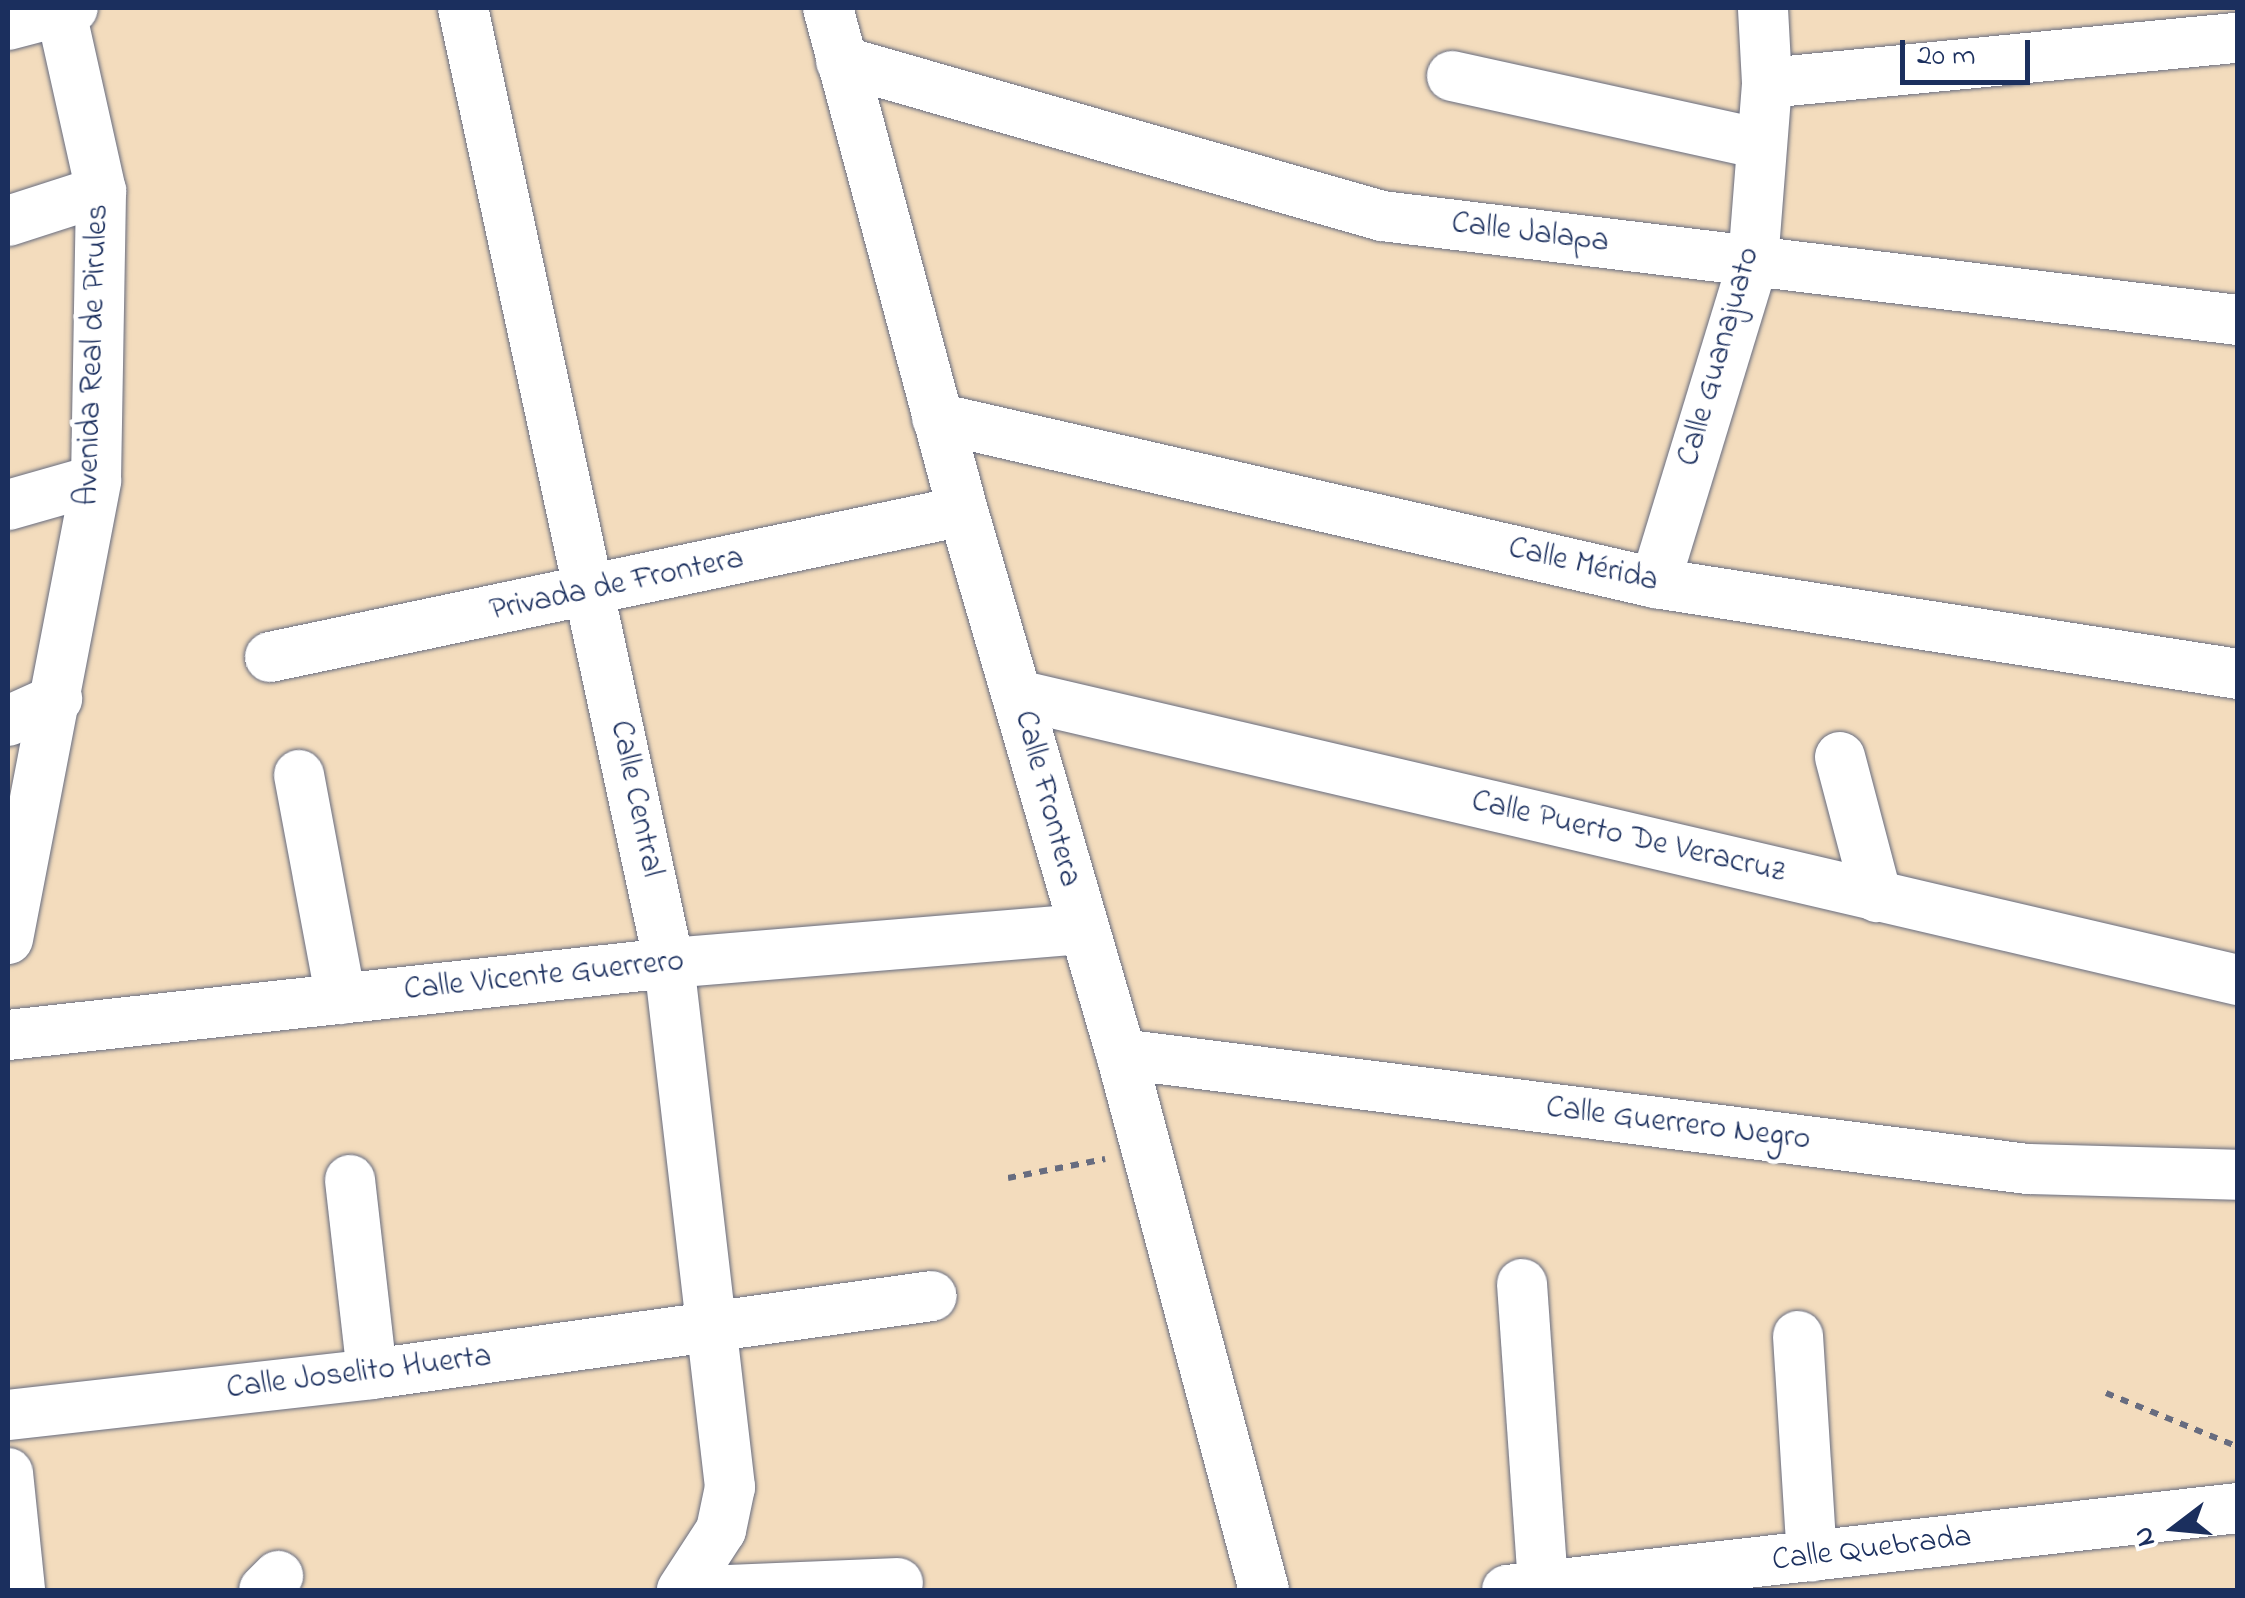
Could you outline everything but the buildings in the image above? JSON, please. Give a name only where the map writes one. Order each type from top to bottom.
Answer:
[{"type":"street","points":[[8,25],[65,8]]},
{"type":"street","name":"Avenida Real de Pirules","points":[[8,938],[57,699],[96,480],[101,192],[65,8]]},
{"type":"street","name":"Calle Central","points":[[462,8],[592,592],[669,963],[730,1488],[721,1530],[682,1590]]},
{"type":"street","name":"Calle Frontera","points":[[828,8],[937,418],[1120,1054],[1264,1590]]},
{"type":"street","name":"Calle Guanajuato","points":[[1655,583],[1752,262],[1767,83],[1763,8]]},
{"type":"street","points":[[1767,83],[2238,38]]},
{"type":"street","name":"Calle Jalapa","points":[[841,61],[1382,216],[2238,320]]},
{"type":"street","points":[[1452,76],[1761,144]]},
{"type":"street","points":[[8,220],[101,192]]},
{"type":"street","name":"Calle Mérida","points":[[937,418],[1655,583],[2238,674]]},
{"type":"street","points":[[8,506],[96,480]]},
{"type":"street","name":"Privada de Frontera","points":[[270,658],[963,511]]},
{"type":"street","name":"Calle Puerto De Veracruz","points":[[1018,695],[2238,980]]},
{"type":"street","points":[[8,721],[57,699]]},
{"type":"street","points":[[1840,757],[1877,896]]},
{"type":"street","points":[[299,775],[341,999]]},
{"type":"street","name":"Calle Vicente Guerrero","points":[[8,1035],[669,963],[1082,929]]},
{"type":"street","name":"Calle Guerrero Negro","points":[[1120,1054],[2028,1169],[2238,1175]]},
{"type":"street","points":[[350,1180],[372,1374]]},
{"type":"street","points":[[1522,1284],[1525,1589]]},
{"type":"street","name":"Calle Joselito Huerta","points":[[8,1415],[372,1374],[932,1296]]},
{"type":"street","points":[[1798,1336],[1812,1557]]},
{"type":"street","points":[[8,1473],[20,1590]]},
{"type":"street","name":"Calle Quebrada","points":[[1525,1589],[2238,1508]]},
{"type":"street","points":[[729,1590],[898,1583]]},
{"type":"path","points":[[1008,1178],[1146,1150]]},
{"type":"path","points":[[2106,1393],[2238,1446]]}]
